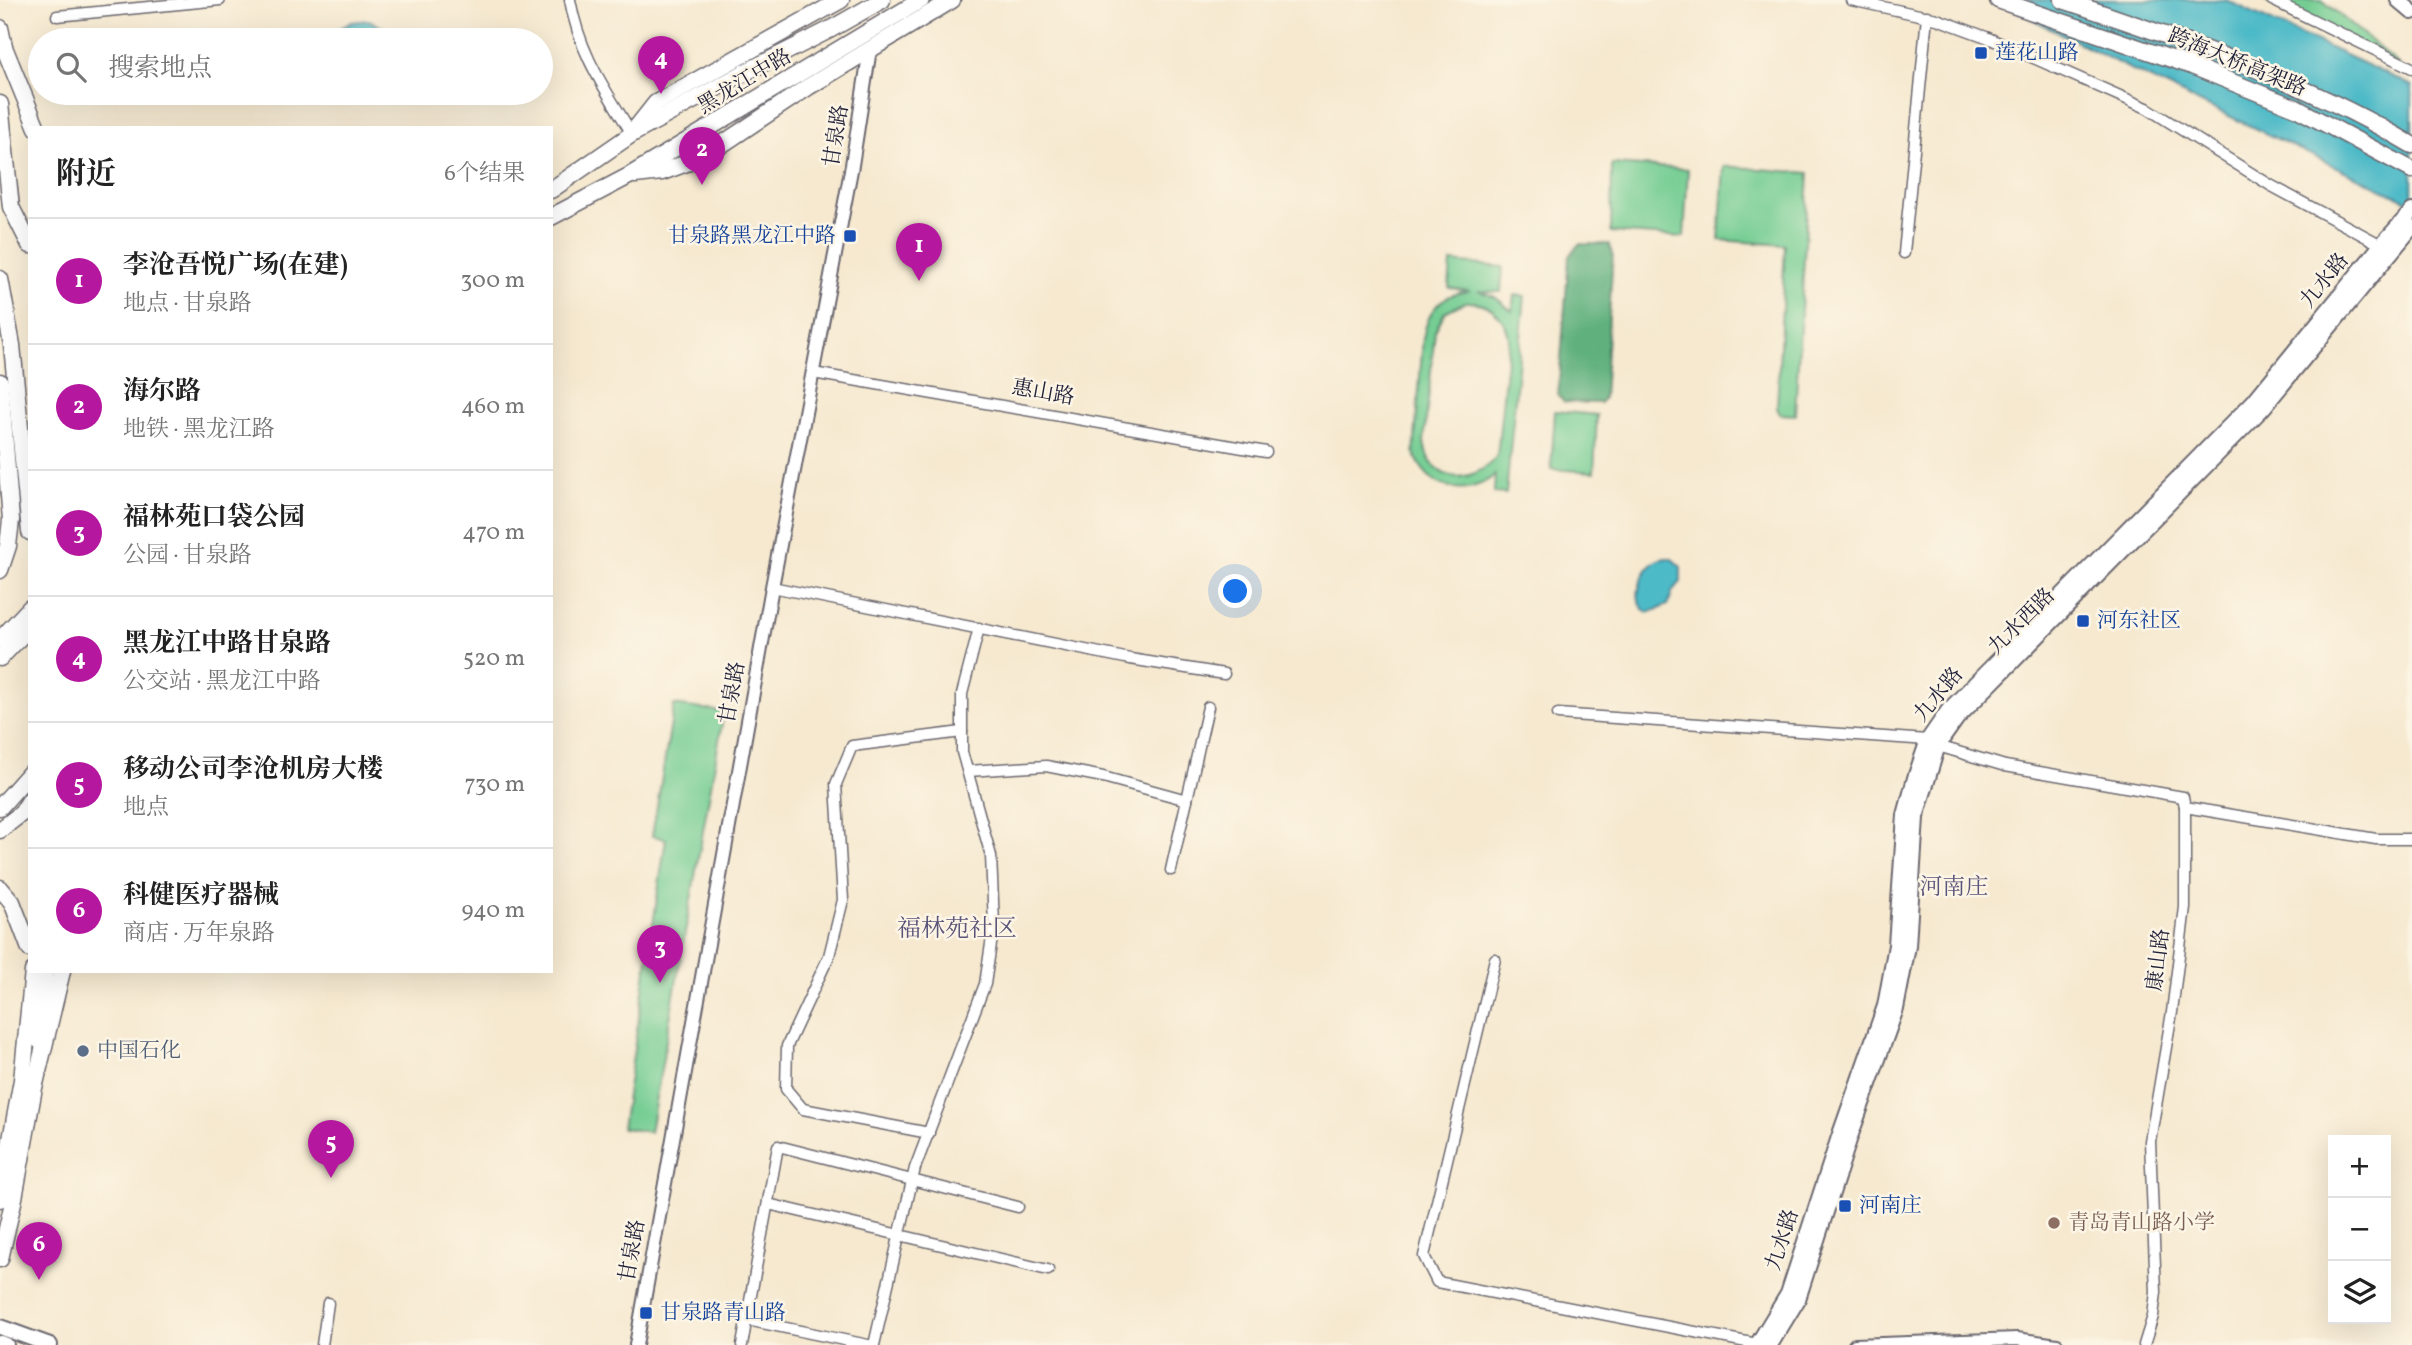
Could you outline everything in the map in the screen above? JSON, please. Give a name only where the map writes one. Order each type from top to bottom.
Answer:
[{"type":"main road","name":"黑龙江中路","points":[[632,134],[656,103],[841,0]]},
{"type":"main road","name":"黑龙江中路","points":[[553,189],[632,134],[882,0]]},
{"type":"main road","points":[[629,176],[662,172],[703,157],[769,111],[953,0]]},
{"type":"main road","name":"跨海大桥高架路","points":[[1998,0],[2192,66],[2296,107],[2412,170]]},
{"type":"main road","name":"跨海大桥高架路","points":[[2063,0],[2202,48],[2306,90],[2412,145]]},
{"type":"main road","points":[[2398,0],[2412,12]]},
{"type":"main road","name":"黑龙江中路","points":[[553,217],[629,176],[921,1]]},
{"type":"main road","points":[[0,28],[4,47],[36,126]]},
{"type":"main road","points":[[0,104],[11,207],[28,241]]},
{"type":"main road","points":[[2386,247],[2412,211]]},
{"type":"main road","points":[[2386,247],[2412,227]]},
{"type":"main road","name":"九水西路","points":[[1761,1345],[1798,1299],[1850,1137],[1896,1009],[1908,946],[1916,817],[1933,743],[2263,408],[2386,247]]},
{"type":"main road","points":[[0,279],[12,345],[28,512]]},
{"type":"main road","points":[[0,382],[11,520],[8,547],[0,570]]},
{"type":"main road","points":[[0,640],[28,610]]},
{"type":"main road","points":[[0,657],[28,629]]},
{"type":"main road","points":[[0,807],[28,775]]},
{"type":"main road","points":[[0,830],[22,813],[28,803]]},
{"type":"main road","points":[[0,888],[12,902],[28,944]]},
{"type":"main road","points":[[0,1199],[22,1080],[33,973]]},
{"type":"main road","points":[[35,1084],[45,973]]},
{"type":"main road","points":[[44,998],[50,973]]},
{"type":"main road","points":[[0,1259],[35,1084],[62,973]]},
{"type":"main road","points":[[0,1327],[50,1345]]},
{"type":"main road","points":[[0,1343],[6,1345]]},
{"type":"street","points":[[57,16],[220,0]]},
{"type":"street","points":[[570,0],[575,26],[588,61],[632,134]]},
{"type":"street","points":[[1851,0],[1927,16],[1986,37],[2147,107],[2270,185],[2386,247]]},
{"type":"street","points":[[2272,0],[2412,68]]},
{"type":"street","points":[[1903,253],[1927,16]]},
{"type":"street","name":"甘泉路","points":[[636,1345],[772,587],[852,165],[870,49]]},
{"type":"street","name":"惠山路","points":[[813,373],[1266,452]]},
{"type":"street","points":[[772,587],[1130,659],[1224,674]]},
{"type":"street","points":[[874,1345],[912,1180],[985,984],[994,924],[991,856],[962,752],[962,694],[979,628]]},
{"type":"street","points":[[1171,870],[1208,707]]},
{"type":"street","points":[[1558,714],[1933,743],[2004,766],[2183,797],[2185,807],[2376,839],[2412,839]]},
{"type":"street","points":[[929,1133],[803,1109],[786,1089],[788,1046],[829,956],[843,900],[835,784],[852,746],[962,732]]},
{"type":"street","points":[[968,771],[1046,766],[1103,777],[1187,800]]},
{"type":"street","name":"康山路","points":[[2144,1345],[2153,1316],[2156,1292],[2150,1141],[2172,1012],[2185,907],[2185,807]]},
{"type":"street","points":[[1495,959],[1424,1256],[1437,1282],[1761,1345]]},
{"type":"street","points":[[742,1345],[778,1146],[1018,1208]]},
{"type":"street","points":[[768,1204],[1048,1270]]},
{"type":"street","points":[[322,1345],[328,1303]]},
{"type":"street","points":[[747,1320],[868,1345]]},
{"type":"street","points":[[1855,1345],[2017,1339],[2057,1345]]},
{"type":"green space","points":[[2262,0],[2322,0],[2403,68]]},
{"type":"green space","points":[[1612,164],[1688,169],[1684,237],[1611,232]]},
{"type":"green space","points":[[1724,166],[1809,173],[1795,415],[1780,414],[1777,408],[1785,245],[1719,240]]},
{"type":"green space","points":[[1579,244],[1609,244],[1613,253],[1604,398],[1600,403],[1564,402],[1558,396],[1569,256]]},
{"type":"green space","points":[[1451,262],[1503,267],[1501,292],[1478,291],[1495,297],[1512,311],[1514,295],[1525,296],[1506,494],[1494,493],[1495,475],[1471,487],[1448,487],[1437,482],[1420,465],[1414,452],[1423,338],[1428,319],[1443,300],[1470,291],[1449,288]],"holes":[[[1465,302],[1474,302],[1494,311],[1503,322],[1509,337],[1497,456],[1476,473],[1454,476],[1435,467],[1424,442],[1435,331],[1445,312]]]},
{"type":"green space","points":[[1555,411],[1597,415],[1594,472],[1551,469]]},
{"type":"green space","points":[[674,705],[724,712],[650,1132],[622,1128],[666,839],[652,836]]},
{"type":"water","points":[[1995,0],[2226,0],[2412,86],[2412,203],[2134,71]]},
{"type":"water","points":[[369,20],[384,28],[341,28],[352,22]]},
{"type":"water","points":[[1671,558],[1681,567],[1681,582],[1673,590],[1668,605],[1648,613],[1639,602],[1639,587],[1650,566],[1657,560]]},
{"type":"place","name":"莲花山路","points":[[1981,53]]},
{"type":"place","name":"黑龙江中路甘泉路","points":[[661,94]]},
{"type":"place","name":"海尔路","points":[[702,185]]},
{"type":"place","name":"甘泉路黑龙江中路","points":[[850,236]]},
{"type":"place","name":"李沧吾悦广场(在建)","points":[[919,281]]},
{"type":"place","name":"河东社区","points":[[2083,621]]},
{"type":"place","name":"福林苑口袋公园","points":[[660,983]]},
{"type":"place","name":"中国石化","points":[[83,1051]]},
{"type":"place","name":"移动公司李沧机房大楼","points":[[331,1178]]},
{"type":"place","name":"河南庄","points":[[1845,1206]]},
{"type":"place","name":"青岛青山路小学","points":[[2054,1223]]},
{"type":"place","name":"科健医疗器械","points":[[39,1280]]},
{"type":"place","name":"甘泉路青山路","points":[[646,1313]]},
{"type":"district","name":"河南庄","points":[[1954,888]]},
{"type":"district","name":"福林苑社区","points":[[957,930]]}]
